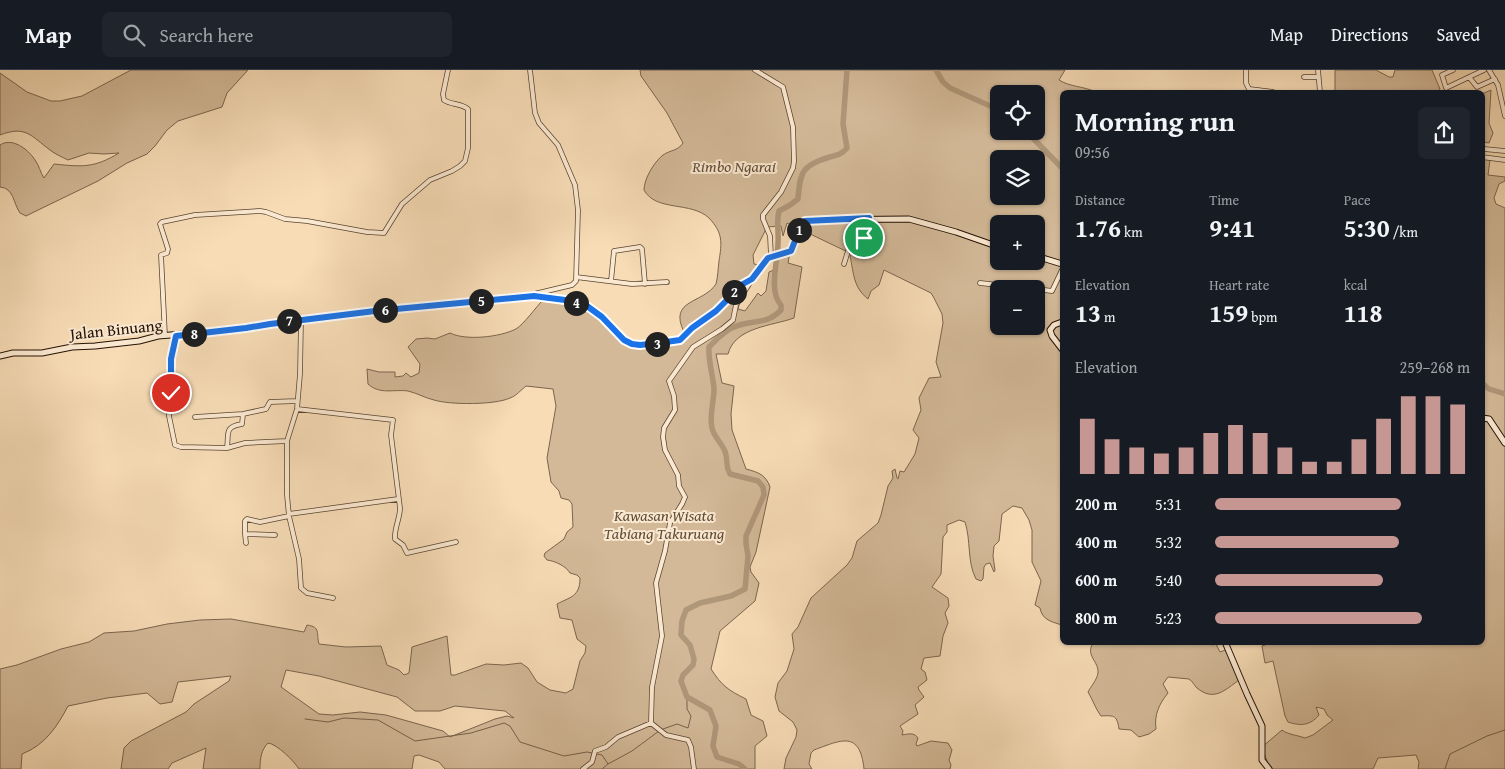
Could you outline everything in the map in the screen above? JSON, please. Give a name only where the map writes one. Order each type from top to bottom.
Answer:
[{"type":"main road","points":[[772,256],[791,251],[803,222],[806,220],[909,219],[990,243]]},
{"type":"main road","name":"Jalan Binuang","points":[[0,356],[13,353],[42,353],[67,348],[125,343],[165,336],[246,328],[300,320],[525,296],[558,299],[587,306],[602,317],[624,340],[640,345],[680,340],[692,328],[716,311],[743,284],[752,279],[764,262],[772,256]]},
{"type":"main road","points":[[1045,259],[1060,263]]},
{"type":"main road","points":[[1060,323],[1054,325],[1050,330],[1060,346]]},
{"type":"main road","points":[[1485,418],[1489,419],[1505,442]]},
{"type":"main road","points":[[1226,645],[1246,694],[1262,726],[1262,760],[1269,769]]},
{"type":"street","points":[[165,336],[161,256],[167,253],[168,249],[160,224],[162,222],[195,215],[260,211],[285,220],[307,221],[367,232],[384,233],[402,204],[430,180],[452,171],[465,161],[468,148],[468,109],[465,106],[449,103],[444,100],[442,94],[448,70]]},
{"type":"street","points":[[525,296],[572,285],[576,281],[578,210],[574,185],[558,144],[539,123],[535,113],[530,70]]},
{"type":"street","points":[[755,70],[782,87],[794,134],[793,168],[777,199],[763,216],[769,233],[772,256]]},
{"type":"street","points":[[1246,70],[1246,83],[1249,89],[1257,90]]},
{"type":"street","points":[[1318,70],[1320,90]]},
{"type":"street","points":[[1453,70],[1442,75],[1446,88],[1484,70]]},
{"type":"street","points":[[1489,70],[1499,89],[1505,116]]},
{"type":"street","points":[[1304,77],[1318,77]]},
{"type":"street","points":[[1469,77],[1477,87],[1495,79]]},
{"type":"street","points":[[1502,107],[1505,100]]},
{"type":"street","points":[[1485,149],[1505,151]]},
{"type":"street","points":[[1485,157],[1505,160]]},
{"type":"street","points":[[844,264],[848,251],[861,245],[867,234],[869,218]]},
{"type":"street","points":[[611,280],[614,251],[640,248],[644,254],[645,284]]},
{"type":"street","points":[[1045,290],[1052,291],[1060,274]]},
{"type":"street","points":[[576,277],[632,284],[667,282]]},
{"type":"street","points":[[651,724],[652,687],[662,636],[656,583],[670,523],[685,497],[678,475],[664,444],[664,428],[675,410],[674,396],[669,381],[693,347],[733,320],[736,305],[752,279]]},
{"type":"street","points":[[980,283],[990,284]]},
{"type":"street","points":[[300,320],[300,374],[297,410],[287,441],[289,515],[293,540],[298,553],[301,588],[307,593],[333,598]]},
{"type":"street","points":[[176,336],[171,359],[169,416],[175,445],[181,447],[227,448],[245,443],[287,441]]},
{"type":"street","points":[[195,417],[264,411],[270,402],[297,401]]},
{"type":"street","points":[[297,410],[394,420],[391,435],[400,515],[396,525],[395,539],[403,545],[407,553],[456,542]]},
{"type":"street","points":[[227,448],[228,432],[233,426],[242,424],[243,414]]},
{"type":"street","points":[[246,543],[246,520],[260,522],[289,515],[398,499]]},
{"type":"street","points":[[245,534],[275,534]]},
{"type":"street","points":[[651,724],[669,736],[688,740],[691,747],[694,769]]},
{"type":"street","points":[[583,769],[592,762],[595,750],[606,747],[618,737],[651,724]]},
{"type":"green space","points":[[131,70],[248,70],[227,93],[222,107],[178,121],[167,130],[147,154],[127,163],[98,181],[26,216],[20,213],[11,193],[5,188],[0,187],[0,145],[10,142],[24,148],[36,162],[44,178],[54,164],[73,166],[95,164],[119,153],[89,153],[68,160],[28,134],[16,131],[0,135],[0,73],[27,92],[51,101],[60,101],[82,96]]},
{"type":"green space","points":[[640,70],[1065,70],[1059,80],[1089,90],[1060,90],[1060,624],[1045,618],[1040,608],[1035,605],[1041,581],[1032,562],[1032,530],[1022,508],[1013,506],[1002,514],[999,541],[994,546],[995,570],[994,572],[990,563],[986,564],[981,581],[976,579],[973,572],[965,522],[959,520],[947,525],[947,532],[943,537],[941,574],[932,587],[948,598],[949,606],[945,613],[948,623],[943,636],[940,656],[924,658],[921,669],[925,672],[927,680],[918,687],[924,697],[915,705],[918,714],[900,726],[903,731],[902,735],[911,734],[918,738],[917,746],[931,741],[948,743],[952,750],[949,760],[950,769],[864,769],[862,757],[854,743],[841,741],[814,750],[811,753],[809,764],[812,769],[784,769],[786,758],[796,737],[797,730],[793,722],[779,711],[775,697],[778,683],[787,671],[794,649],[792,634],[798,627],[811,598],[847,565],[852,558],[857,541],[878,523],[888,486],[893,478],[892,471],[895,469],[898,479],[900,471],[904,472],[915,454],[919,438],[913,430],[921,410],[919,398],[929,378],[941,377],[936,362],[943,323],[942,314],[931,293],[884,270],[879,285],[871,291],[868,299],[859,290],[855,280],[850,256],[852,254],[787,223],[783,236],[781,226],[767,227],[753,255],[754,264],[764,266],[740,300],[738,309],[745,311],[758,293],[761,296],[766,291],[769,272],[774,270],[778,254],[790,252],[788,263],[802,267],[794,318],[746,333],[732,345],[728,354],[716,354],[722,383],[734,386],[731,414],[732,430],[746,469],[761,475],[770,487],[756,552],[750,567],[751,572],[759,583],[755,601],[720,631],[711,669],[726,687],[746,699],[751,715],[763,721],[767,736],[755,746],[755,769],[445,769],[439,762],[419,755],[414,756],[412,769],[299,769],[285,753],[268,743],[261,755],[260,769],[203,769],[206,748],[172,763],[168,769],[121,769],[124,748],[131,741],[186,712],[194,704],[229,681],[231,676],[178,682],[172,702],[160,704],[147,693],[107,698],[68,706],[50,734],[37,746],[22,754],[21,769],[0,769],[0,669],[89,642],[104,633],[134,631],[167,624],[231,619],[304,632],[307,625],[316,629],[319,644],[346,647],[381,646],[387,665],[399,670],[404,675],[409,673],[412,647],[447,636],[451,675],[486,664],[504,665],[521,663],[528,668],[537,682],[550,690],[566,693],[573,689],[586,646],[577,639],[572,620],[560,618],[557,604],[576,593],[580,584],[580,578],[570,573],[560,564],[547,560],[544,556],[545,553],[564,539],[567,532],[573,527],[572,504],[569,500],[561,498],[559,491],[551,482],[547,458],[556,406],[553,389],[526,386],[510,398],[494,402],[472,404],[441,402],[408,391],[377,389],[368,384],[367,369],[379,372],[395,372],[395,377],[403,376],[406,373],[411,377],[419,373],[420,364],[408,347],[416,339],[435,339],[450,333],[474,337],[492,336],[509,332],[519,327],[543,300],[562,302],[586,310],[599,318],[626,341],[642,349],[664,348],[684,332],[680,321],[680,313],[684,308],[716,284],[721,248],[717,228],[709,218],[693,210],[657,201],[644,190],[650,171],[656,162],[663,155],[679,148],[683,143],[667,113],[641,76]],"holes":[[[286,670],[319,676],[397,697],[415,711],[440,711],[455,706],[505,711],[514,718],[507,716],[495,719],[450,737],[443,731],[386,715],[360,712],[333,715],[319,714],[281,687]]]},
{"type":"green space","points":[[1335,70],[1376,70],[1389,77],[1393,77],[1395,70],[1432,70],[1440,89],[1439,90],[1335,90]]},
{"type":"green space","points":[[1491,90],[1489,123],[1493,133],[1489,143],[1485,142],[1485,93]]},
{"type":"green space","points":[[1485,159],[1490,160],[1488,175],[1505,177],[1505,181],[1499,184],[1494,198],[1496,204],[1505,208],[1505,769],[1418,769],[1419,762],[1416,755],[1378,758],[1373,769],[1270,769],[1262,747],[1282,730],[1305,738],[1313,735],[1333,720],[1324,709],[1316,707],[1319,715],[1316,719],[1301,724],[1288,722],[1273,661],[1265,663],[1262,646],[1485,645]]},
{"type":"green space","points":[[1092,645],[1216,645],[1220,652],[1228,649],[1239,680],[1219,693],[1209,694],[1197,688],[1189,679],[1168,677],[1163,684],[1168,693],[1158,710],[1156,729],[1149,734],[1139,737],[1131,730],[1119,729],[1114,717],[1101,716],[1097,710],[1088,692],[1098,673],[1097,665],[1091,655]]},
{"type":"waterway","points":[[745,769],[739,764],[717,757],[713,746],[716,726],[710,710],[687,697],[681,681],[683,675],[693,665],[694,659],[690,645],[681,635],[682,621],[686,610],[700,603],[731,596],[745,589],[748,556],[746,536],[764,495],[763,487],[758,481],[730,474],[724,448],[713,432],[711,419],[714,389],[709,347],[730,329],[770,318],[781,310],[774,284],[778,250],[779,211],[798,199],[800,182],[804,171],[808,167],[813,163],[840,154],[847,148],[843,124],[847,70]]},
{"type":"waterway","points":[[936,70],[943,82],[950,88],[990,106]]},
{"type":"waterway","points":[[1035,140],[1060,166]]},
{"type":"waterway","points":[[1485,386],[1489,389],[1505,394]]},
{"type":"waterway","points":[[663,729],[677,724],[688,728],[691,716],[687,709],[687,697]]},
{"type":"waterway","points":[[305,719],[328,722],[344,718],[378,720],[415,741],[471,733],[504,723],[510,726],[520,742],[564,756],[587,752],[602,755],[608,764],[632,751],[659,731]]},
{"type":"waterway","points":[[1445,769],[1450,754],[1487,736],[1505,730]]},
{"type":"waterway","points":[[602,769],[608,764]]},
{"type":"route","points":[[171,393],[171,359],[176,336],[427,306],[525,296],[552,298],[577,303],[594,310],[624,340],[632,344],[640,345],[680,340],[692,328],[716,311],[743,284],[752,279],[768,258],[791,251],[803,222],[809,219],[869,218],[867,234],[864,238]]},
{"type":"park label","name":"Rimbo Ngarai","points":[[734,166]]},
{"type":"park label","name":"Kawasan Wisata Tabiang Takuruang","points":[[664,524]]}]
